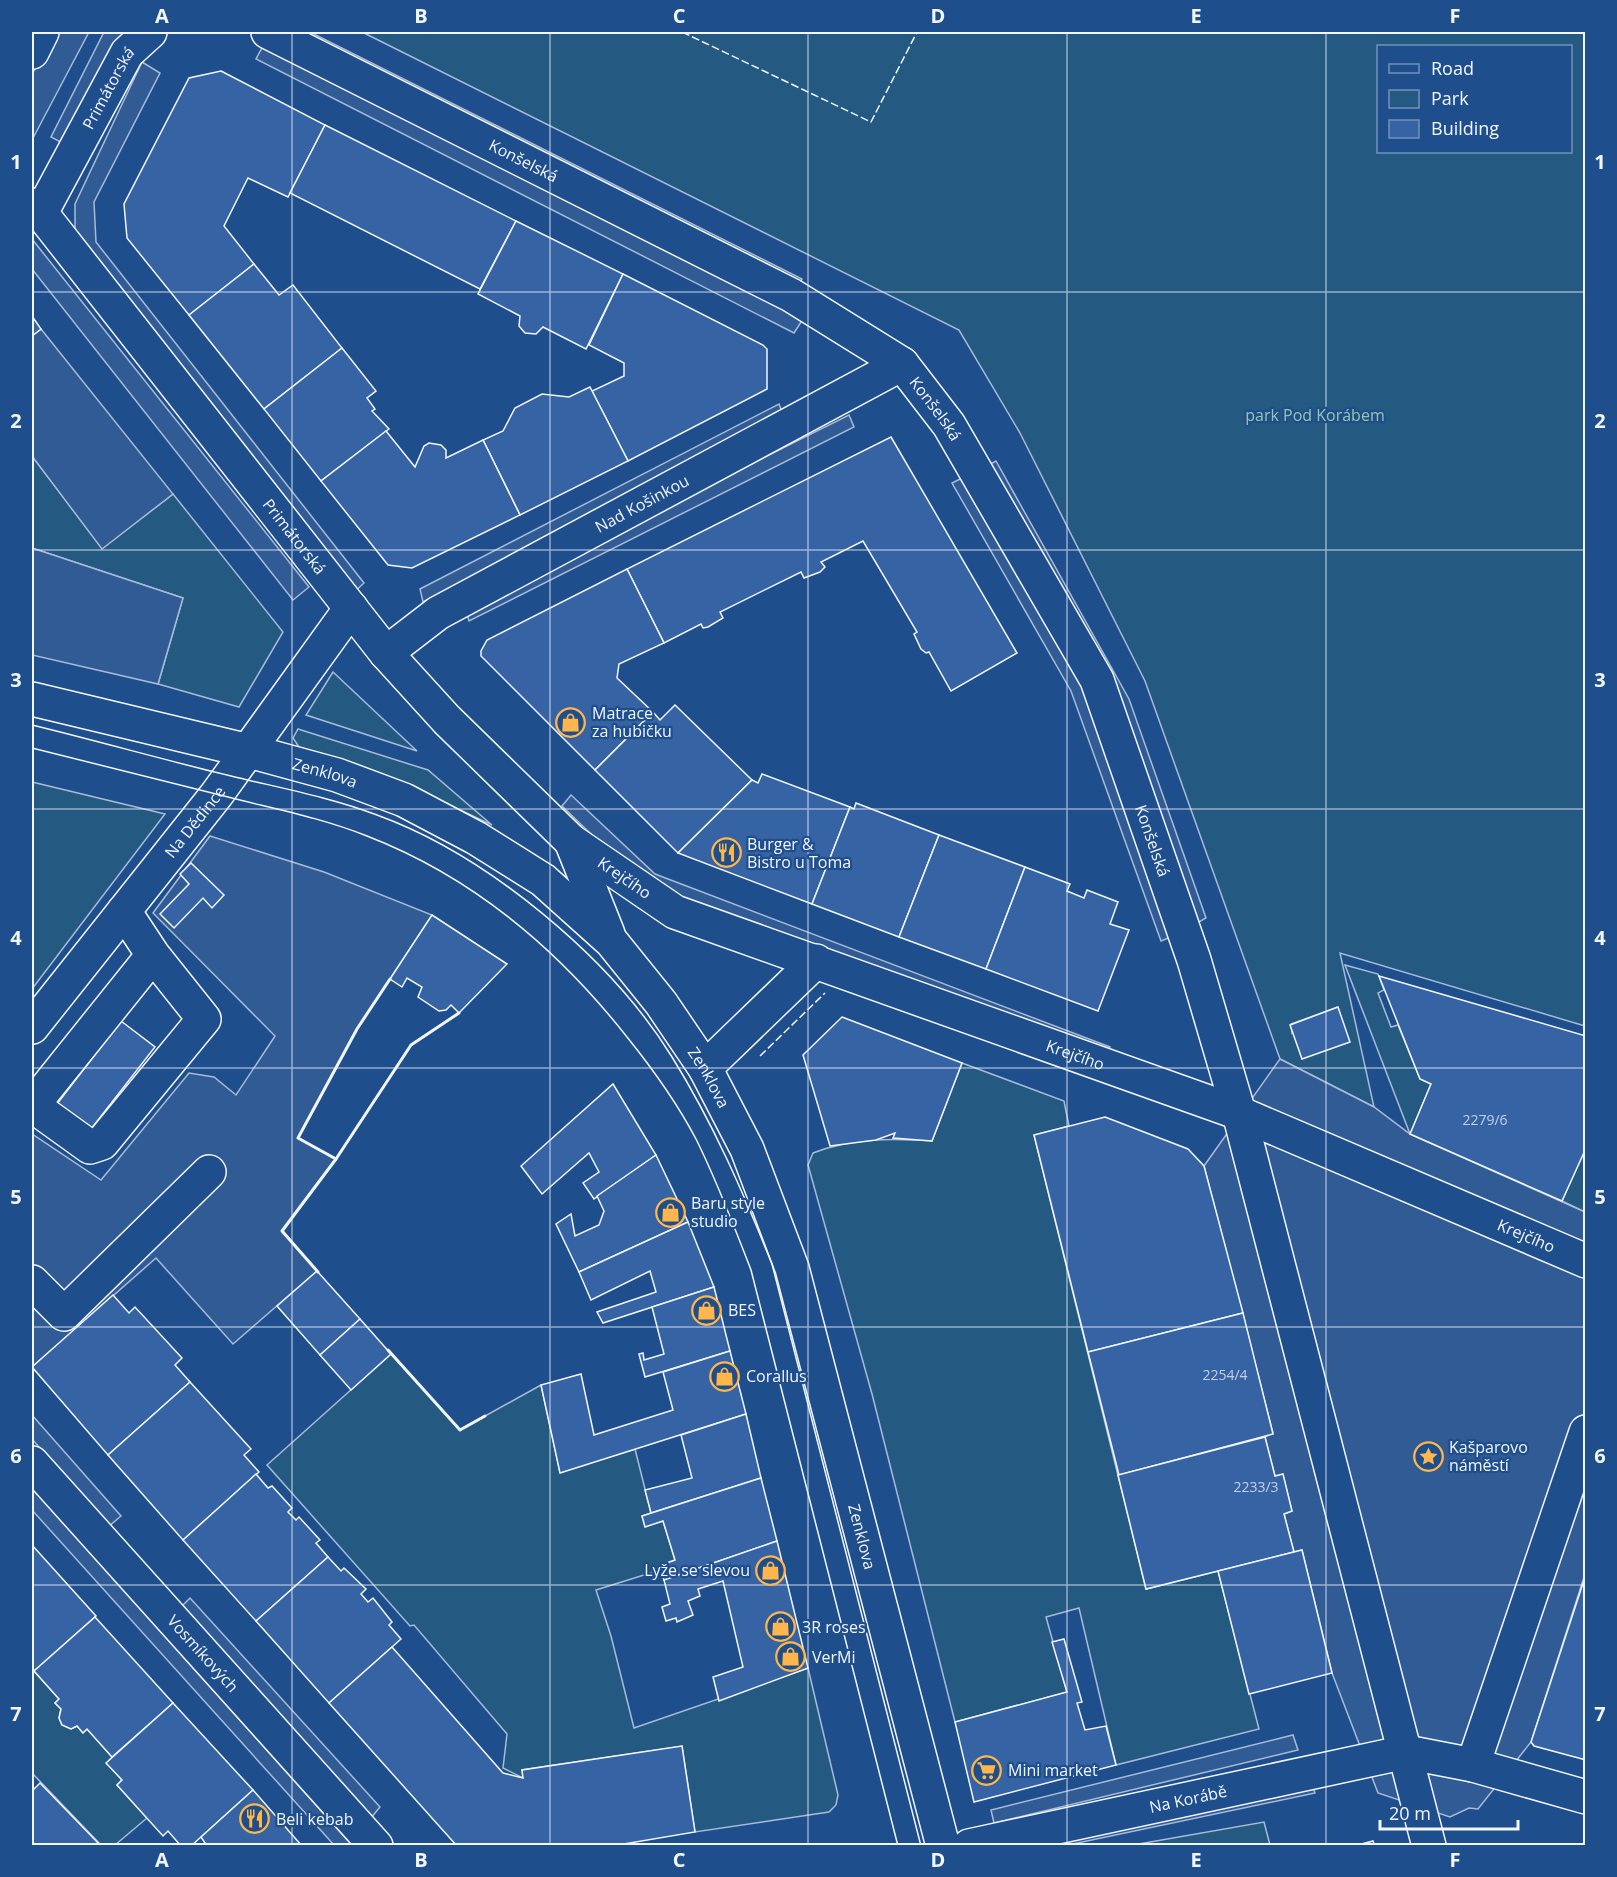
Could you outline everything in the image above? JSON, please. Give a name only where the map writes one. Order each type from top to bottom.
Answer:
[{"type":"street","points":[[32,52],[42,32]]},
{"type":"street","name":"Primátorská","points":[[150,32],[127,53],[36,209],[386,652],[447,720],[571,841]]},
{"type":"street","name":"Konšelská","points":[[268,32],[791,295],[902,364],[949,425],[1097,680],[1194,960],[1239,1113]]},
{"type":"street","name":"Nad Košinkou","points":[[386,652],[438,613],[902,364]]},
{"type":"street","name":"Na Dědince","points":[[32,1028],[249,751],[351,608]]},
{"type":"street","name":"Zenklova","points":[[32,699],[249,751],[337,776],[404,800],[476,838],[543,880],[611,941],[662,1003],[705,1068],[747,1149],[792,1268],[943,1845]]},
{"type":"street","points":[[571,841],[611,941]]},
{"type":"street","name":"Krejčího","points":[[571,841],[675,912],[1239,1113],[1586,1261]]},
{"type":"street","points":[[124,911],[153,956],[204,1019],[102,1143],[90,1147],[40,1111],[40,1096],[153,956]]},
{"type":"street","points":[[705,1068],[816,961]]},
{"type":"street","points":[[1239,1113],[1429,1845]]},
{"type":"street","points":[[32,1282],[63,1314],[209,1172]]},
{"type":"street","points":[[1473,1765],[1586,1432]]},
{"type":"street","name":"Vosmíkových","points":[[32,1463],[376,1845]]},
{"type":"street","points":[[1406,1752],[1473,1765],[1586,1797]]},
{"type":"street","name":"Na Korábě","points":[[969,1845],[1406,1752]]},
{"type":"green space","name":"park Pod Korábem","points":[[362,32],[1585,32],[1585,1026],[1340,953],[1374,1107],[1280,1059],[1145,681],[1020,433],[959,330]],"holes":[[[1338,1007],[1293,1032],[1291,1024]]]},
{"type":"green space","points":[[32,456],[102,548],[173,494],[283,632],[239,707],[158,684],[183,598],[32,548]]},
{"type":"green space","points":[[333,672],[417,751],[306,715]]},
{"type":"green space","points":[[298,729],[428,770],[492,825],[392,778],[299,747],[293,738]]},
{"type":"green space","points":[[32,782],[165,814],[32,989]]},
{"type":"green space","points":[[1345,965],[1378,974],[1384,990],[1378,993],[1391,1027],[1398,1025],[1420,1079],[1431,1084],[1410,1134]]},
{"type":"green space","points":[[962,1063],[1064,1101],[1069,1126],[1034,1135],[1146,1589],[1218,1571],[1259,1729],[1116,1765],[1079,1608],[1046,1617],[1067,1692],[955,1722],[872,1394],[808,1165],[813,1153],[842,1144],[887,1140],[932,1141]]},
{"type":"green space","points":[[1585,1148],[1585,1212],[1562,1201]]},
{"type":"green space","points":[[391,1354],[460,1430],[541,1385],[560,1472],[635,1449],[651,1513],[642,1516],[645,1526],[663,1521],[675,1560],[659,1566],[660,1570],[596,1590],[611,1636],[634,1728],[808,1668],[838,1795],[836,1805],[829,1812],[695,1832],[682,1746],[522,1770],[523,1778],[503,1768],[507,1734],[414,1625],[410,1626],[267,1465]]},
{"type":"green space","points":[[34,1671],[59,1699],[55,1703],[61,1709],[59,1718],[62,1725],[71,1729],[77,1726],[83,1733],[87,1729],[112,1757],[107,1763],[122,1780],[117,1785],[147,1818],[115,1845],[101,1845],[32,1773],[32,1673]]},
{"type":"green space","points":[[1264,1822],[1270,1845],[1133,1845]]},
{"type":"shaded area","points":[[53,32],[89,32],[32,140],[32,75]]},
{"type":"shaded area","points":[[104,32],[124,32],[66,145],[51,137]]},
{"type":"shaded area","points":[[304,32],[310,32],[802,279],[793,290],[301,43]]},
{"type":"shaded area","points":[[263,46],[803,319],[794,333],[256,59]]},
{"type":"shaded area","points":[[142,62],[160,73],[94,202],[96,242],[364,583],[351,595],[75,244],[75,204]]},
{"type":"shaded area","points":[[32,239],[309,587],[293,600],[32,269]]},
{"type":"shaded area","points":[[41,329],[173,494],[102,549],[32,456],[32,336]]},
{"type":"shaded area","points":[[779,404],[786,422],[423,602],[420,589]]},
{"type":"shaded area","points":[[849,415],[854,427],[469,621],[465,607]]},
{"type":"shaded area","points":[[996,461],[1129,699],[1206,918],[1192,926],[983,468]]},
{"type":"shaded area","points":[[964,477],[1082,680],[1178,934],[1161,941],[1071,691],[952,483]]},
{"type":"shaded area","points":[[32,548],[183,598],[158,684],[32,655]]},
{"type":"shaded area","points":[[571,795],[655,874],[1110,1047],[1103,1060],[647,888],[562,806]]},
{"type":"shaded area","points":[[210,836],[324,872],[432,915],[357,1029],[298,1138],[336,1159],[283,1231],[317,1271],[233,1344],[156,1258],[32,1367],[32,1134],[101,1180],[189,1073],[214,1077],[236,1095],[275,1036],[153,913]]},
{"type":"shaded area","name":"Kašparovo náměstí","points":[[1280,1059],[1374,1107],[1410,1134],[1585,1212],[1585,1574],[1531,1742],[1478,1809],[1469,1808],[1450,1817],[1378,1793],[1332,1673],[1302,1550],[1294,1552],[1284,1514],[1292,1511],[1283,1475],[1275,1476],[1265,1437],[1273,1433],[1204,1166]]},
{"type":"shaded area","points":[[32,1415],[121,1516],[108,1527],[32,1439]]},
{"type":"shaded area","points":[[32,1488],[350,1843],[334,1845],[32,1510]]},
{"type":"shaded area","points":[[190,1598],[380,1807],[370,1819],[182,1606]]},
{"type":"shaded area","points":[[1293,1735],[1298,1750],[994,1823],[991,1810]]},
{"type":"shaded area","points":[[1311,1782],[1315,1793],[1068,1845],[1010,1846]]},
{"type":"building","points":[[221,71],[325,125],[288,197],[248,178],[224,226],[254,264],[189,315],[127,238],[124,204],[189,78]]},
{"type":"building","points":[[325,125],[516,221],[480,289],[290,193]]},
{"type":"building","points":[[516,221],[623,274],[586,349],[543,327],[536,334],[525,333],[519,326],[520,316],[478,294]]},
{"type":"building","points":[[254,264],[279,295],[293,285],[342,348],[264,409],[189,315]]},
{"type":"building","points":[[623,274],[767,349],[767,389],[628,461],[592,391],[624,376],[624,363],[589,345]]},
{"type":"building","points":[[32,316],[41,329],[32,336]]},
{"type":"building","points":[[342,348],[376,391],[367,398],[375,409],[372,411],[389,429],[321,481],[264,409]]},
{"type":"building","points":[[590,387],[628,461],[520,515],[483,440],[503,431],[515,408],[542,394],[569,397]]},
{"type":"building","points":[[386,431],[415,467],[424,446],[429,443],[441,445],[446,450],[446,458],[483,440],[520,515],[412,568],[388,565],[321,481]]},
{"type":"building","points":[[891,437],[1017,653],[951,691],[929,652],[926,653],[921,649],[914,634],[917,632],[863,541],[821,562],[825,567],[820,572],[804,578],[801,572],[720,612],[723,618],[708,627],[703,628],[701,624],[664,643],[627,569]]},
{"type":"building","points":[[627,569],[664,643],[619,664],[617,678],[653,712],[595,770],[481,656],[481,651],[487,640]]},
{"type":"building","points":[[675,705],[752,780],[678,853],[595,770],[653,712],[660,720]]},
{"type":"building","points":[[762,774],[850,807],[812,904],[678,853],[752,780],[758,783]]},
{"type":"building","points":[[856,803],[939,835],[899,937],[812,904],[850,807],[854,809]]},
{"type":"building","points":[[939,835],[1025,867],[986,969],[899,937]]},
{"type":"building","points":[[191,863],[224,895],[212,908],[203,898],[174,928],[160,914],[189,884],[180,874]]},
{"type":"building","points":[[1025,867],[1070,884],[1067,891],[1084,898],[1087,890],[1118,902],[1110,924],[1129,930],[1098,1011],[986,969]]},
{"type":"building","points":[[432,915],[507,964],[459,1013],[451,1005],[446,1010],[439,1011],[418,997],[422,987],[407,978],[402,987],[390,979]]},
{"type":"building","points":[[1379,976],[1586,1036],[1586,1148],[1562,1201],[1410,1134],[1431,1084],[1420,1079]]},
{"type":"building","points":[[1338,1007],[1350,1042],[1302,1059],[1290,1025]]},
{"type":"building","points":[[842,1017],[962,1063],[932,1141],[893,1138],[895,1133],[876,1140],[830,1146],[803,1055]]},
{"type":"building","points":[[121,1021],[155,1047],[77,1147],[43,1122]]},
{"type":"building","points":[[613,1084],[656,1155],[594,1199],[583,1183],[599,1172],[589,1153],[542,1194],[521,1166]]},
{"type":"building","points":[[1105,1117],[1188,1149],[1204,1166],[1243,1313],[1088,1352],[1034,1135]]},
{"type":"building","points":[[656,1155],[688,1222],[579,1272],[556,1224],[571,1214],[575,1236],[599,1225],[604,1211],[597,1196]]},
{"type":"building","points":[[688,1222],[714,1287],[603,1323],[597,1312],[656,1292],[650,1271],[591,1300],[579,1272]]},
{"type":"building","points":[[317,1271],[360,1319],[320,1355],[277,1306]]},
{"type":"building","points":[[714,1287],[730,1351],[645,1377],[639,1354],[643,1353],[644,1360],[664,1354],[652,1307]]},
{"type":"building","points":[[113,1295],[129,1313],[135,1307],[182,1358],[175,1365],[190,1382],[108,1455],[32,1367]]},
{"type":"building","points":[[1243,1313],[1273,1434],[1119,1475],[1088,1352]]},
{"type":"building","points":[[360,1319],[391,1354],[351,1390],[320,1355]]},
{"type":"building","points":[[730,1351],[746,1414],[560,1473],[541,1385],[581,1374],[594,1435],[673,1410],[663,1372]]},
{"type":"building","points":[[190,1382],[251,1449],[244,1455],[259,1472],[183,1540],[108,1455]]},
{"type":"building","points":[[746,1414],[761,1478],[651,1513],[645,1490],[692,1478],[681,1435]]},
{"type":"building","points":[[1265,1437],[1275,1476],[1283,1474],[1292,1511],[1284,1514],[1294,1552],[1146,1589],[1118,1475]]},
{"type":"building","points":[[256,1474],[268,1488],[272,1486],[292,1508],[288,1512],[296,1520],[299,1517],[320,1540],[316,1543],[328,1557],[256,1621],[183,1540]]},
{"type":"building","points":[[761,1478],[777,1541],[664,1580],[659,1566],[675,1560],[663,1521],[645,1527],[642,1516]]},
{"type":"building","points":[[777,1541],[808,1668],[719,1701],[713,1677],[743,1667],[723,1581],[698,1589],[700,1596],[688,1601],[693,1615],[677,1622],[676,1618],[666,1621],[662,1607],[670,1604],[664,1580]]},
{"type":"building","points":[[32,1545],[96,1616],[34,1671],[32,1668]]},
{"type":"building","points":[[1302,1550],[1332,1673],[1249,1694],[1218,1571]]},
{"type":"building","points":[[328,1557],[341,1571],[344,1568],[366,1589],[361,1594],[368,1602],[373,1598],[392,1622],[389,1625],[401,1639],[329,1703],[256,1621]]},
{"type":"building","points":[[1586,1574],[1586,1760],[1534,1746],[1531,1742]]},
{"type":"building","points":[[95,1617],[173,1703],[112,1757],[87,1729],[83,1733],[77,1726],[71,1729],[62,1725],[59,1718],[61,1709],[55,1703],[59,1699],[34,1671]]},
{"type":"building","points":[[1064,1639],[1082,1702],[1077,1703],[1085,1730],[1106,1726],[1116,1765],[974,1802],[955,1722],[1067,1692],[1052,1642]]},
{"type":"building","points":[[392,1647],[503,1773],[523,1778],[522,1770],[682,1746],[695,1832],[612,1846],[457,1846],[329,1703]]},
{"type":"building","points":[[173,1703],[253,1790],[191,1846],[181,1846],[168,1831],[163,1836],[117,1785],[122,1780],[106,1763]]},
{"type":"building","points":[[40,1783],[101,1846],[32,1846],[32,1791]]},
{"type":"building","points":[[253,1790],[302,1846],[207,1846],[201,1837]]},
{"type":"building","points":[[1373,1841],[1375,1846],[1354,1846]]},
{"type":"tram line","points":[[32,725],[323,798],[377,815],[419,833],[503,883],[543,914],[581,947],[616,983],[646,1020],[672,1057],[714,1133],[772,1264],[921,1846]]},
{"type":"tram line","points":[[32,748],[290,812],[352,830],[406,853],[477,894],[511,918],[542,945],[600,1004],[655,1073],[696,1139],[751,1270],[898,1846]]},
{"type":"fence","points":[[682,32],[871,122],[917,32]]},
{"type":"fence","points":[[760,1056],[825,993]]},
{"type":"wall","points":[[336,1159],[298,1138],[357,1029],[390,979]]},
{"type":"wall","points":[[318,1272],[282,1231],[336,1159],[411,1045],[459,1013]]},
{"type":"wall","points":[[388,1350],[460,1430],[485,1416]]},
{"type":"place","name":"Matrace za hubičku","points":[[571,722]]},
{"type":"place","name":"Burger & Bistro u Toma","points":[[726,853]]},
{"type":"place","name":"Baru style studio","points":[[670,1212]]},
{"type":"place","name":"BES","points":[[707,1310]]},
{"type":"place","name":"Corallus","points":[[725,1376]]},
{"type":"place","name":"Kašparovo náměstí","points":[[1428,1456]]},
{"type":"place","name":"Lyže se slevou","points":[[771,1570]]},
{"type":"place","name":"3R roses","points":[[781,1627]]},
{"type":"place","name":"VerMi","points":[[791,1657]]},
{"type":"place","name":"Mini market","points":[[987,1770]]},
{"type":"place","name":"Beli kebab","points":[[255,1819]]}]
